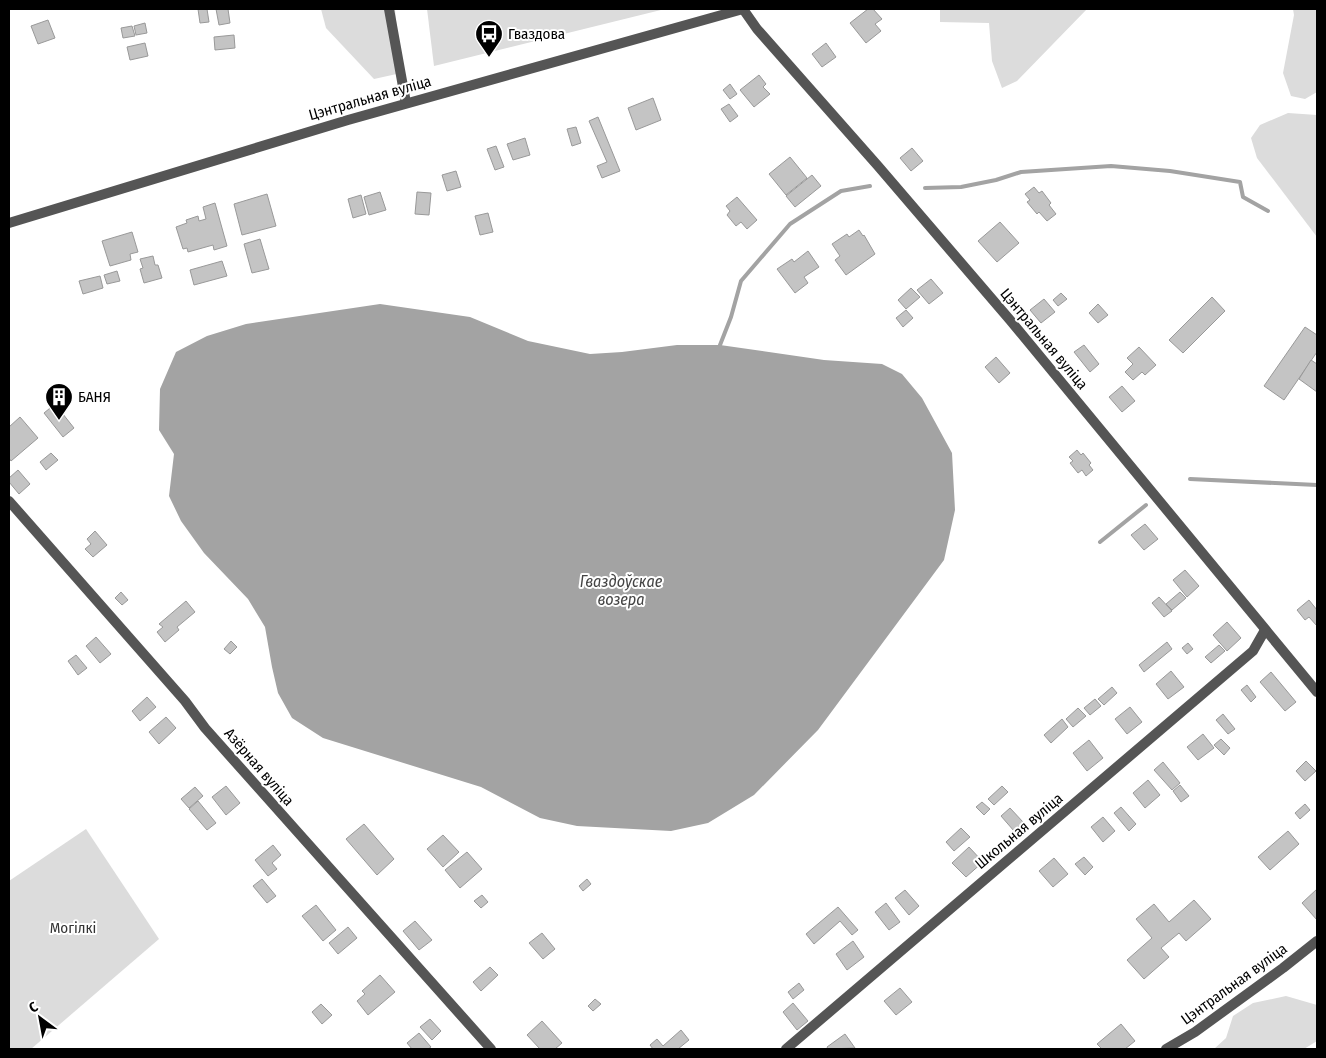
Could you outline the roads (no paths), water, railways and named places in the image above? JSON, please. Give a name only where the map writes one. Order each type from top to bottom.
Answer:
[{"type":"street","points":[[390,9],[406,103]]},
{"type":"street","name":"Цэнтральная вуліца","points":[[9,224],[406,103],[743,9],[757,29],[1010,320],[1317,692]]},
{"type":"street","name":"Азёрная вуліца","points":[[9,501],[185,701],[205,728],[268,800],[492,1049]]},
{"type":"street","name":"Школьная вуліца","points":[[786,1049],[1253,651],[1265,630]]},
{"type":"street","name":"Цэнтральная вуліца","points":[[1166,1049],[1195,1032],[1317,941]]},
{"type":"water","name":"Гваздоўскае возера","points":[[380,304],[470,317],[528,341],[590,354],[677,345],[720,345],[824,360],[882,364],[902,374],[922,398],[952,453],[955,510],[944,560],[818,730],[754,795],[708,823],[671,831],[577,826],[540,818],[481,787],[323,738],[292,718],[278,693],[265,627],[248,599],[204,553],[181,521],[169,496],[174,454],[159,430],[160,389],[176,352],[207,336],[246,324]]},
{"type":"waterway","points":[[925,188],[961,187],[996,180],[1021,172],[1111,166],[1170,171],[1240,182],[1243,197],[1268,211]]},
{"type":"waterway","points":[[720,345],[731,317],[741,281],[790,224],[841,191],[870,186]]},
{"type":"waterway","points":[[1190,479],[1317,485]]},
{"type":"waterway","points":[[1100,542],[1146,505]]},
{"type":"place","name":"Гваздова","points":[[489,58]]},
{"type":"place","name":"БАНЯ","points":[[59,421]]},
{"type":"park label","name":"Могілкі","points":[[73,928]]}]
